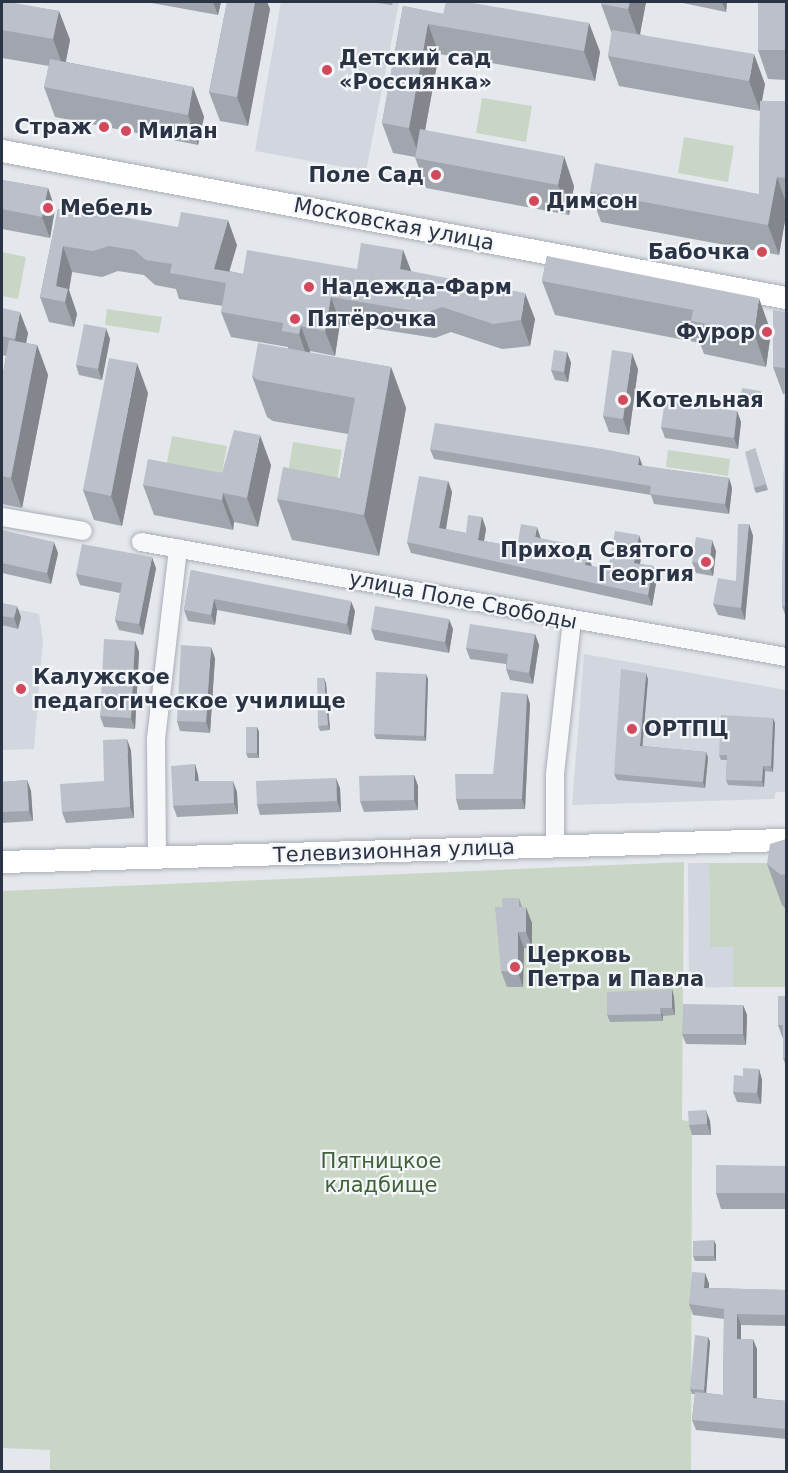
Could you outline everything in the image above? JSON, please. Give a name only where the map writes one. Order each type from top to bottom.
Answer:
[{"type":"main road","name":"Московская улица","points":[[2,151],[786,298]]},
{"type":"main road","name":"Телевизионная улица","points":[[2,861],[786,840]]},
{"type":"street","points":[[2,517],[83,531]]},
{"type":"street","name":"улица Поле Свободы","points":[[141,542],[572,621],[786,657]]},
{"type":"street","points":[[157,857],[156,739],[178,548]]},
{"type":"street","points":[[555,846],[555,774],[572,621]]},
{"type":"shaded area","name":"Детский сад «Россиянка»","points":[[281,2],[399,2],[366,171],[255,151]]},
{"type":"shaded area","name":"Калужское педагогическое училище","points":[[2,606],[39,614],[43,640],[34,749],[2,750]]},
{"type":"shaded area","points":[[584,654],[786,690],[786,792],[776,792],[774,799],[572,805]]},
{"type":"shaded area","points":[[688,863],[709,863],[710,947],[733,947],[733,987],[689,988]]},
{"type":"green space","points":[[482,98],[532,106],[526,142],[476,133]]},
{"type":"green space","points":[[684,137],[734,146],[728,182],[678,173]]},
{"type":"green space","points":[[2,252],[26,257],[18,299],[2,296]]},
{"type":"green space","points":[[107,309],[162,317],[159,333],[105,325]]},
{"type":"green space","points":[[172,436],[227,446],[221,478],[166,468]]},
{"type":"green space","points":[[293,442],[342,450],[337,481],[288,473]]},
{"type":"green space","points":[[668,450],[730,459],[728,476],[666,467]]},
{"type":"green space","name":"Пятницкое кладбище","points":[[684,862],[682,1120],[692,1122],[691,1471],[50,1472],[50,1450],[2,1448],[2,891]]},
{"type":"green space","points":[[709,863],[786,863],[786,987],[733,987],[733,947],[710,947]]},
{"type":"building","points":[[2,2],[59,11],[53,39],[2,30]]},
{"type":"building","points":[[227,2],[255,2],[237,97],[209,92]]},
{"type":"building","points":[[446,2],[467,2],[589,23],[584,51],[428,24],[409,128],[382,123],[403,6],[443,14]]},
{"type":"building","points":[[601,2],[630,2],[628,9],[601,4]]},
{"type":"building","points":[[758,2],[786,2],[786,50],[758,50]]},
{"type":"building","points":[[612,30],[754,54],[749,81],[608,56]]},
{"type":"building","points":[[50,59],[193,87],[188,115],[44,87]]},
{"type":"building","points":[[760,101],[786,101],[786,178],[777,177],[768,225],[590,192],[595,163],[759,194]]},
{"type":"building","points":[[420,129],[564,156],[558,185],[415,158]]},
{"type":"building","points":[[2,180],[48,188],[42,217],[2,209]]},
{"type":"building","points":[[72,208],[178,227],[181,212],[228,220],[214,269],[243,274],[247,250],[357,269],[361,243],[403,250],[400,269],[525,293],[521,320],[493,324],[442,307],[426,313],[331,297],[325,331],[301,326],[299,334],[282,331],[283,323],[221,312],[226,283],[170,273],[172,264],[146,260],[134,250],[109,246],[93,251],[63,246],[56,286],[68,289],[65,302],[40,297],[58,209]]},
{"type":"building","points":[[547,256],[759,298],[754,333],[691,321],[693,310],[542,281]]},
{"type":"building","points":[[2,308],[20,312],[15,339],[2,336]]},
{"type":"building","points":[[773,310],[786,312],[786,606],[782,606],[785,368],[773,367]]},
{"type":"building","points":[[84,324],[106,328],[98,369],[76,365]]},
{"type":"building","points":[[9,340],[37,345],[11,478],[2,476],[2,379]]},
{"type":"building","points":[[258,343],[391,367],[364,515],[277,499],[283,467],[340,478],[355,398],[258,380],[252,376]]},
{"type":"building","points":[[554,350],[567,352],[564,372],[551,370]]},
{"type":"building","points":[[612,350],[632,353],[623,419],[603,416]]},
{"type":"building","points":[[109,358],[137,363],[111,496],[83,490]]},
{"type":"building","points":[[742,388],[760,391],[758,403],[740,401]]},
{"type":"building","points":[[665,400],[737,411],[734,438],[661,427]]},
{"type":"building","points":[[435,423],[603,449],[639,456],[638,465],[729,478],[725,504],[650,494],[651,486],[430,449]]},
{"type":"building","points":[[234,430],[260,435],[247,498],[223,493],[222,500],[143,485],[148,459],[222,473]]},
{"type":"building","points":[[755,448],[766,484],[754,488],[745,452]]},
{"type":"building","points":[[419,476],[448,481],[439,528],[466,533],[468,515],[482,517],[478,540],[517,547],[521,524],[537,527],[535,537],[564,543],[563,549],[587,554],[585,565],[608,569],[615,531],[639,535],[634,563],[653,566],[648,595],[407,542]]},
{"type":"building","points":[[738,524],[749,524],[741,608],[713,604],[718,578],[736,581]]},
{"type":"building","points":[[2,530],[54,542],[47,573],[2,563]]},
{"type":"building","points":[[696,537],[712,540],[709,565],[692,562]]},
{"type":"building","points":[[82,544],[152,557],[139,624],[115,620],[122,583],[76,574]]},
{"type":"building","points":[[191,570],[351,601],[347,624],[214,599],[211,615],[184,610]]},
{"type":"building","points":[[2,603],[17,606],[14,618],[2,616]]},
{"type":"building","points":[[375,606],[449,619],[445,642],[371,629]]},
{"type":"building","points":[[470,624],[535,634],[529,673],[506,669],[508,654],[466,648]]},
{"type":"building","points":[[104,639],[135,641],[131,718],[100,716]]},
{"type":"building","points":[[181,645],[211,647],[206,722],[177,721]]},
{"type":"building","name":"ОРТПЦ","points":[[621,669],[646,673],[640,746],[706,752],[703,782],[614,774]]},
{"type":"building","points":[[376,672],[426,674],[424,736],[374,734]]},
{"type":"building","points":[[317,678],[324,678],[328,725],[318,726]]},
{"type":"building","points":[[501,692],[527,694],[522,799],[456,799],[455,774],[493,774]]},
{"type":"building","points":[[721,715],[773,718],[771,766],[763,766],[762,781],[726,780],[727,755],[719,755]]},
{"type":"building","points":[[246,727],[257,727],[257,753],[246,753]]},
{"type":"building","points":[[127,739],[130,807],[62,812],[60,784],[104,781],[103,740]]},
{"type":"building","points":[[195,764],[195,781],[233,781],[234,803],[173,806],[171,766]]},
{"type":"building","points":[[414,775],[414,800],[360,801],[359,776]]},
{"type":"building","points":[[336,778],[337,801],[257,804],[256,781]]},
{"type":"building","points":[[27,780],[29,811],[2,812],[2,782]]},
{"type":"building","points":[[786,839],[786,874],[781,875],[767,864],[770,844]]},
{"type":"building","points":[[502,898],[519,898],[519,907],[526,907],[526,932],[518,932],[518,972],[501,971],[495,907],[502,907]]},
{"type":"building","points":[[672,989],[672,1008],[660,1008],[661,1014],[607,1015],[607,992]]},
{"type":"building","points":[[778,996],[786,996],[786,1058],[783,1058],[783,1025],[778,1025]]},
{"type":"building","points":[[683,1004],[743,1005],[743,1034],[682,1034]]},
{"type":"building","points":[[743,1068],[759,1069],[757,1093],[733,1092],[734,1075],[743,1076]]},
{"type":"building","points":[[706,1110],[707,1124],[689,1125],[688,1111]]},
{"type":"building","points":[[716,1165],[786,1166],[786,1193],[716,1193]]},
{"type":"building","points":[[714,1240],[714,1256],[693,1256],[693,1241]]},
{"type":"building","points":[[692,1272],[705,1273],[704,1288],[786,1290],[786,1315],[737,1314],[737,1339],[753,1339],[753,1398],[786,1401],[786,1429],[692,1420],[695,1392],[723,1395],[724,1309],[689,1304]]},
{"type":"building","points":[[695,1335],[708,1337],[704,1390],[690,1389]]},
{"type":"place","name":"Детский сад «Россиянка»","points":[[327,70]]},
{"type":"place","name":"Страж","points":[[104,127]]},
{"type":"place","name":"Милан","points":[[126,131]]},
{"type":"place","name":"Поле Сад","points":[[436,175]]},
{"type":"place","name":"Димсон","points":[[534,201]]},
{"type":"place","name":"Мебель","points":[[48,208]]},
{"type":"place","name":"Бабочка","points":[[762,252]]},
{"type":"place","name":"Надежда-Фарм","points":[[309,287]]},
{"type":"place","name":"Пятёрочка","points":[[295,319]]},
{"type":"place","name":"Фурор","points":[[767,332]]},
{"type":"place","name":"Котельная","points":[[623,400]]},
{"type":"place","name":"Приход Святого Георгия","points":[[706,562]]},
{"type":"place","name":"Калужское педагогическое училище","points":[[21,689]]},
{"type":"place","name":"ОРТПЦ","points":[[632,729]]},
{"type":"place","name":"Церковь Петра и Павла","points":[[515,967]]}]
